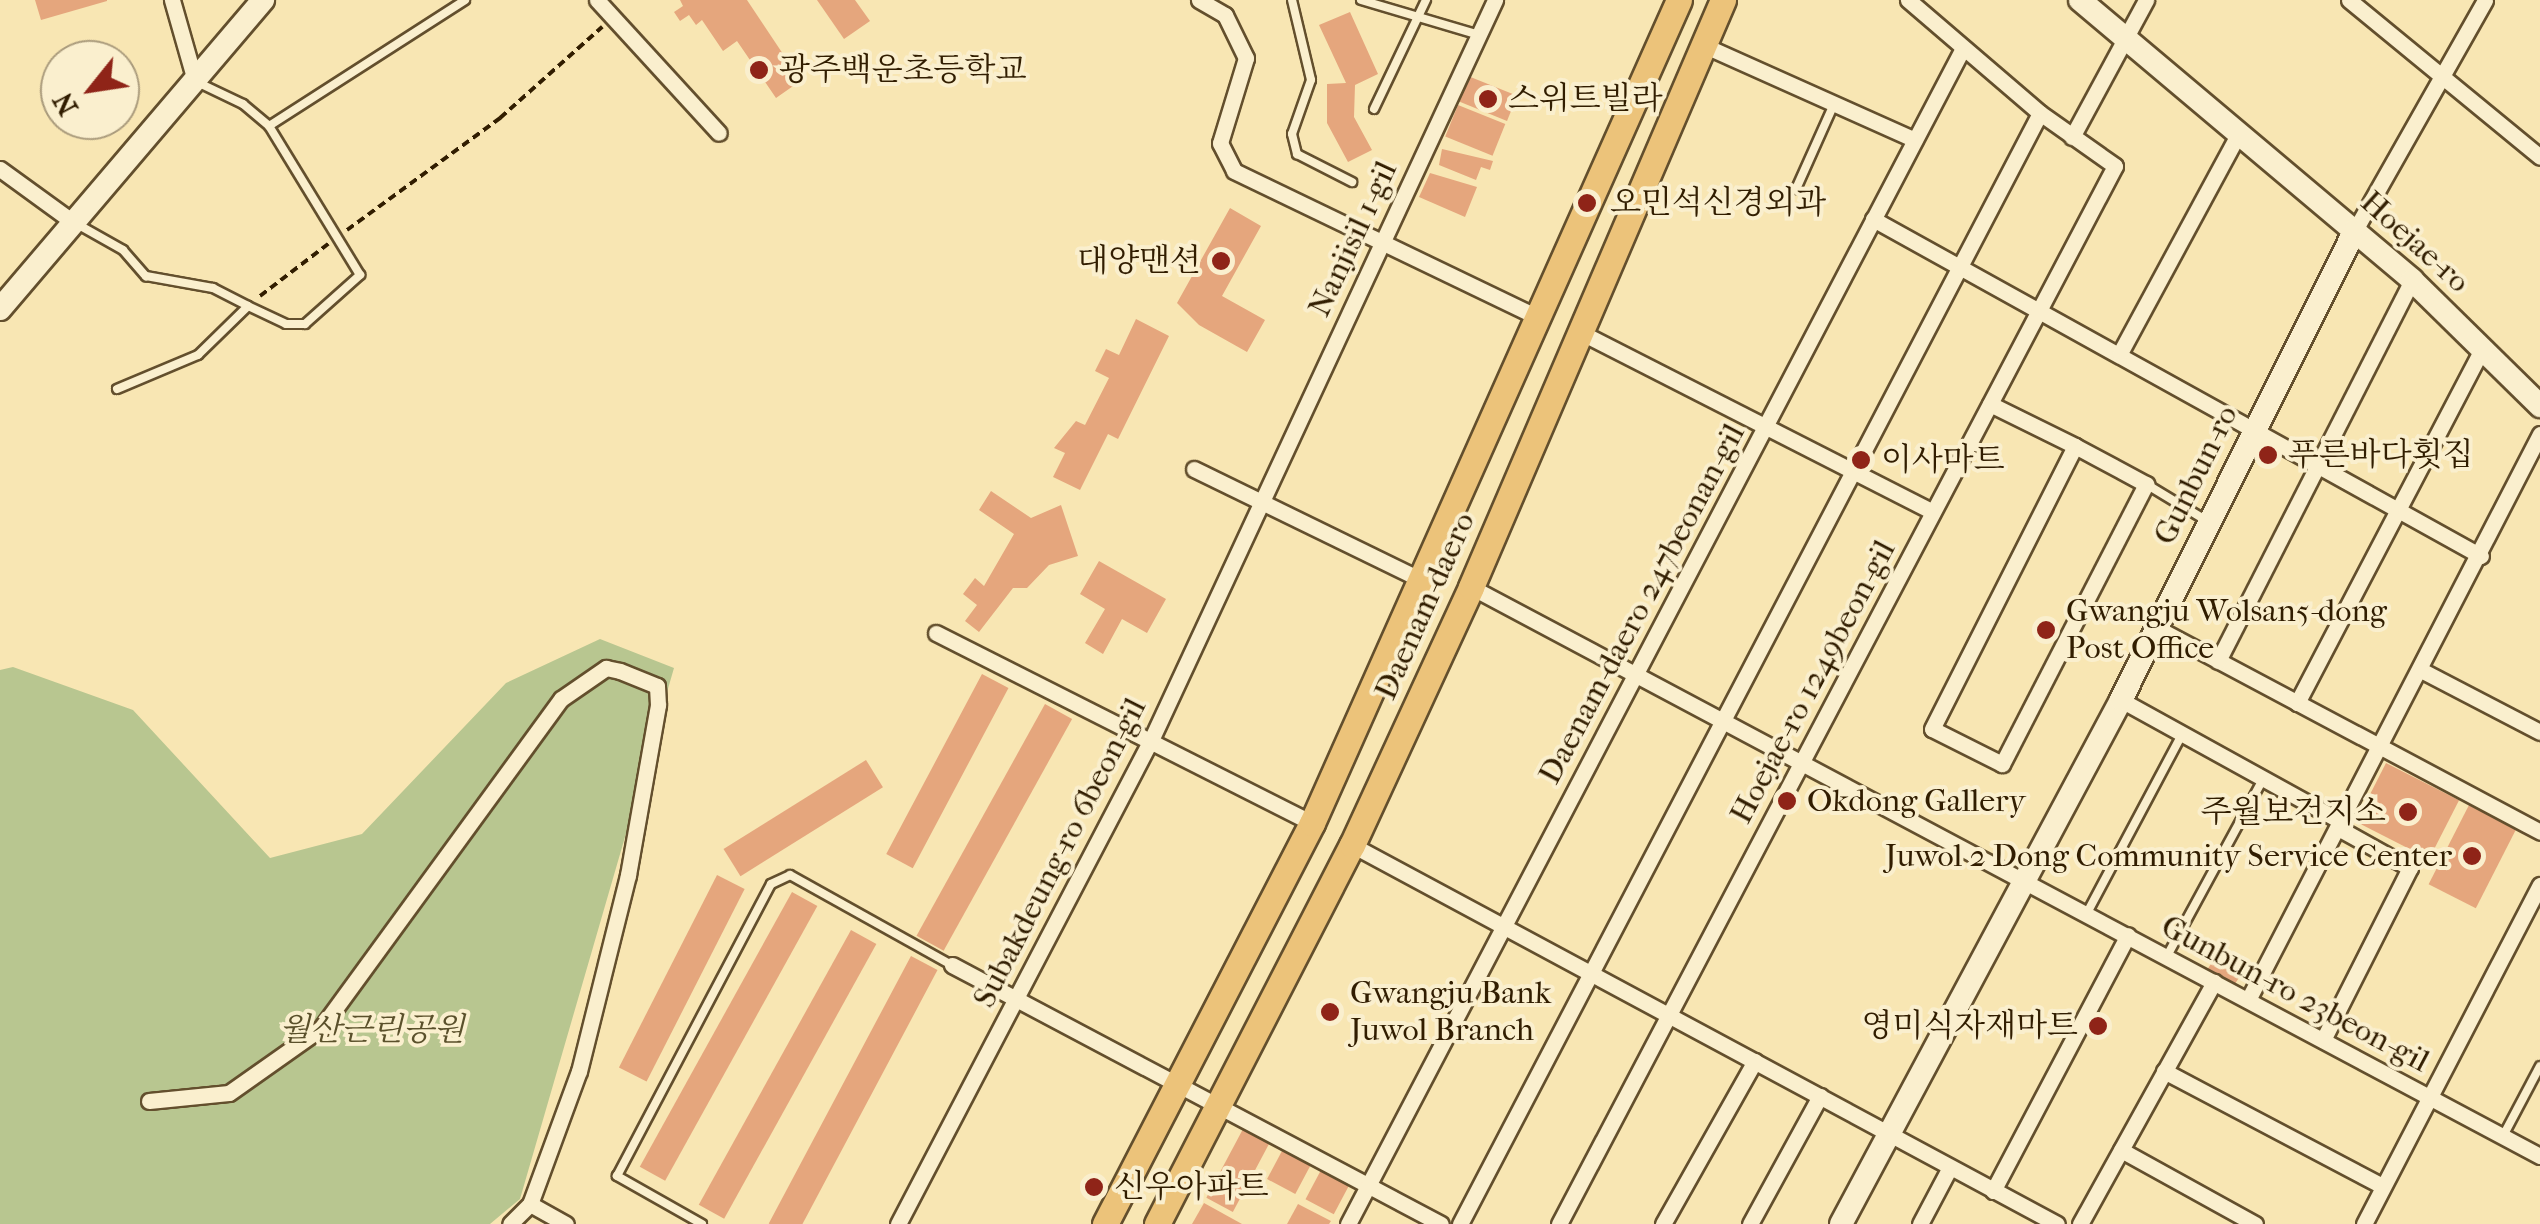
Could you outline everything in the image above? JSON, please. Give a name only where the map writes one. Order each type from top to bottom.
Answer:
[{"type":"main road","name":"Daenam-daero","points":[[1105,1224],[1312,823],[1679,0]]},
{"type":"main road","name":"Daenam-daero","points":[[1157,1224],[1352,845],[1471,586],[1722,0]]},
{"type":"street","points":[[172,0],[194,81]]},
{"type":"street","points":[[0,309],[263,0]]},
{"type":"street","points":[[597,0],[718,134]]},
{"type":"street","points":[[1199,0],[1226,16],[1246,58],[1244,82],[1223,130],[1224,158],[1234,171],[1539,318]]},
{"type":"street","name":"Nanjisil 1-gil","points":[[1262,502],[1495,0]]},
{"type":"street","points":[[1908,0],[2072,137],[2146,0]]},
{"type":"street","name":"Hoejae-ro","points":[[2080,0],[2412,280],[2540,406]]},
{"type":"street","points":[[2349,0],[2540,156]]},
{"type":"street","points":[[2355,230],[2485,0]]},
{"type":"street","points":[[1703,45],[1915,140]]},
{"type":"street","name":"Daenam-daero 247beonan-gil","points":[[1348,1224],[1963,48]]},
{"type":"street","points":[[1460,1224],[2040,113]]},
{"type":"street","points":[[2120,353],[2238,135]]},
{"type":"street","name":"Hoejae-ro 1249beon-gil","points":[[1559,1224],[2115,166],[2072,137]]},
{"type":"street","points":[[0,169],[73,222]]},
{"type":"street","points":[[1873,219],[2256,426],[2481,556]]},
{"type":"street","name":"Gunbun-ro","points":[[1840,1224],[2121,700],[2355,230]]},
{"type":"street","points":[[2218,661],[2412,280]]},
{"type":"street","points":[[1578,331],[1933,512]]},
{"type":"street","points":[[2298,703],[2482,349]]},
{"type":"street","points":[[1990,404],[2075,446],[2146,484],[2002,764],[1932,729],[2075,446]]},
{"type":"street","points":[[2248,1000],[2481,556],[2540,434]]},
{"type":"street","name":"Daenam-daero","points":[[1194,469],[1422,580]]},
{"type":"street","name":"Subakdeung-ro 6beon-gil","points":[[898,1224],[1152,738],[1262,502]]},
{"type":"street","name":"Gunbun-ro 23beon-gil","points":[[1471,586],[2540,1156]]},
{"type":"street","points":[[2157,628],[2540,832]]},
{"type":"street","points":[[936,634],[1152,738],[1312,823]]},
{"type":"street","points":[[149,1101],[229,1093],[321,1028],[561,699],[606,668],[620,671],[657,686],[658,705],[628,875],[579,1071],[530,1204],[510,1224]]},
{"type":"street","points":[[2420,670],[2540,732]]},
{"type":"street","points":[[2121,700],[2263,778],[2410,868],[2323,1040]]},
{"type":"street","points":[[1352,845],[2057,1224]]},
{"type":"street","points":[[2370,1222],[2382,1186],[2540,885]]},
{"type":"street","points":[[1994,1191],[2128,935]]},
{"type":"street","points":[[952,965],[1441,1224]]},
{"type":"street","points":[[2080,1224],[2214,982]]},
{"type":"street","points":[[1663,1224],[1754,1061]]},
{"type":"street","points":[[2164,1071],[2382,1186]]},
{"type":"street","points":[[1750,1224],[1820,1096]]},
{"type":"street","points":[[2121,1150],[2255,1224]]},
{"type":"street","points":[[1920,1224],[1950,1167]]},
{"type":"street","points":[[530,1204],[566,1224]]},
{"type":"lane","points":[[269,126],[465,0]]},
{"type":"lane","points":[[1292,0],[1311,80],[1292,134],[1297,154],[1352,182]]},
{"type":"lane","points":[[1361,0],[1479,35]]},
{"type":"lane","points":[[1374,109],[1426,0]]},
{"type":"lane","points":[[73,222],[123,250],[146,276],[213,288],[286,324],[308,322],[360,275],[269,126],[243,104],[194,81]]},
{"type":"lane","points":[[1796,189],[1834,104]]},
{"type":"lane","points":[[118,389],[198,355],[248,306]]},
{"type":"lane","points":[[2146,484],[2208,521]]},
{"type":"lane","points":[[2087,914],[2182,734]]},
{"type":"lane","points":[[2167,956],[2263,778]]},
{"type":"lane","points":[[702,1224],[616,1176],[772,884],[790,875],[952,965]]},
{"type":"lane","points":[[2502,1136],[2540,1066]]},
{"type":"path","points":[[248,306],[487,128],[612,18]]},
{"type":"green space","name":"월산근린공원","points":[[600,639],[674,668],[520,1199],[490,1224],[0,1224],[0,670],[13,667],[133,710],[270,858],[362,834],[506,683]]},
{"type":"building","points":[[35,0],[107,0],[107,1],[41,20]]},
{"type":"building","points":[[680,0],[747,0],[795,72],[790,75],[796,84],[776,98],[737,41],[723,51],[702,20],[696,25],[689,15],[680,21],[674,12],[683,6]]},
{"type":"building","name":"광주백운초등학교","points":[[817,0],[855,0],[870,21],[844,39]]},
{"type":"building","points":[[1350,12],[1378,74],[1355,85],[1354,117],[1372,150],[1348,162],[1327,123],[1327,84],[1346,83],[1319,25]]},
{"type":"building","name":"스위트빌라","points":[[1468,76],[1517,96],[1507,121],[1458,101]]},
{"type":"building","points":[[1458,105],[1505,124],[1493,156],[1445,137]]},
{"type":"building","points":[[1442,149],[1493,161],[1490,170],[1481,167],[1476,180],[1439,165]]},
{"type":"building","points":[[1430,173],[1477,187],[1465,217],[1419,197]]},
{"type":"building","name":"대양맨션","points":[[1230,208],[1261,226],[1222,296],[1265,320],[1247,352],[1199,325],[1177,303]]},
{"type":"building","points":[[1136,319],[1169,336],[1118,439],[1108,434],[1080,490],[1053,477],[1065,453],[1054,448],[1076,421],[1085,425],[1109,378],[1095,371],[1106,349],[1119,355]]},
{"type":"building","points":[[991,491],[1031,518],[1061,505],[1078,556],[1049,565],[1027,588],[1013,588],[979,632],[965,621],[977,605],[963,594],[975,578],[984,586],[1014,534],[979,510]]},
{"type":"building","points":[[1099,561],[1166,599],[1147,633],[1122,619],[1103,654],[1085,643],[1105,609],[1080,594]]},
{"type":"building","points":[[982,674],[1008,688],[913,868],[886,854]]},
{"type":"building","points":[[1045,704],[1072,719],[944,951],[917,936]]},
{"type":"building","points":[[866,760],[883,787],[740,876],[724,849]]},
{"type":"building","name":"주월보건지소","points":[[2386,763],[2459,800],[2429,859],[2356,822]]},
{"type":"building","name":"Juwol 2 Dong Community Service Center","points":[[2469,805],[2516,829],[2476,908],[2429,884]]},
{"type":"building","points":[[717,875],[745,889],[647,1082],[619,1067]]},
{"type":"building","points":[[792,892],[817,906],[665,1181],[640,1167]]},
{"type":"building","points":[[851,930],[876,944],[724,1219],[699,1205]]},
{"type":"building","points":[[2219,951],[2245,967],[2233,988],[2206,971]]},
{"type":"building","points":[[911,956],[937,970],[802,1224],[769,1224]]},
{"type":"building","points":[[1243,1129],[1269,1143],[1233,1212],[1206,1198]]},
{"type":"building","points":[[1283,1149],[1311,1164],[1295,1194],[1267,1179]]},
{"type":"building","points":[[1321,1170],[1349,1185],[1334,1214],[1306,1199]]},
{"type":"building","points":[[1204,1203],[1242,1224],[1192,1224]]},
{"type":"building","points":[[1298,1204],[1331,1221],[1287,1224]]},
{"type":"place","name":"광주백운초등학교","points":[[759,70]]},
{"type":"place","name":"스위트빌라","points":[[1488,99]]},
{"type":"place","name":"오민석신경외과","points":[[1587,203]]},
{"type":"place","name":"대양맨션","points":[[1221,261]]},
{"type":"place","name":"푸른바다횟집","points":[[2268,455]]},
{"type":"place","name":"이사마트","points":[[1861,460]]},
{"type":"place","name":"Gwangju Wolsan5-dong Post Office","points":[[2046,630]]},
{"type":"place","name":"Okdong Gallery","points":[[1787,801]]},
{"type":"place","name":"주월보건지소","points":[[2408,812]]},
{"type":"place","name":"Juwol 2 Dong Community Service Center","points":[[2472,856]]},
{"type":"place","name":"Gwangju Bank Juwol Branch","points":[[1330,1012]]},
{"type":"place","name":"영미식자재마트","points":[[2098,1026]]},
{"type":"place","name":"신우아파트","points":[[1094,1187]]}]
